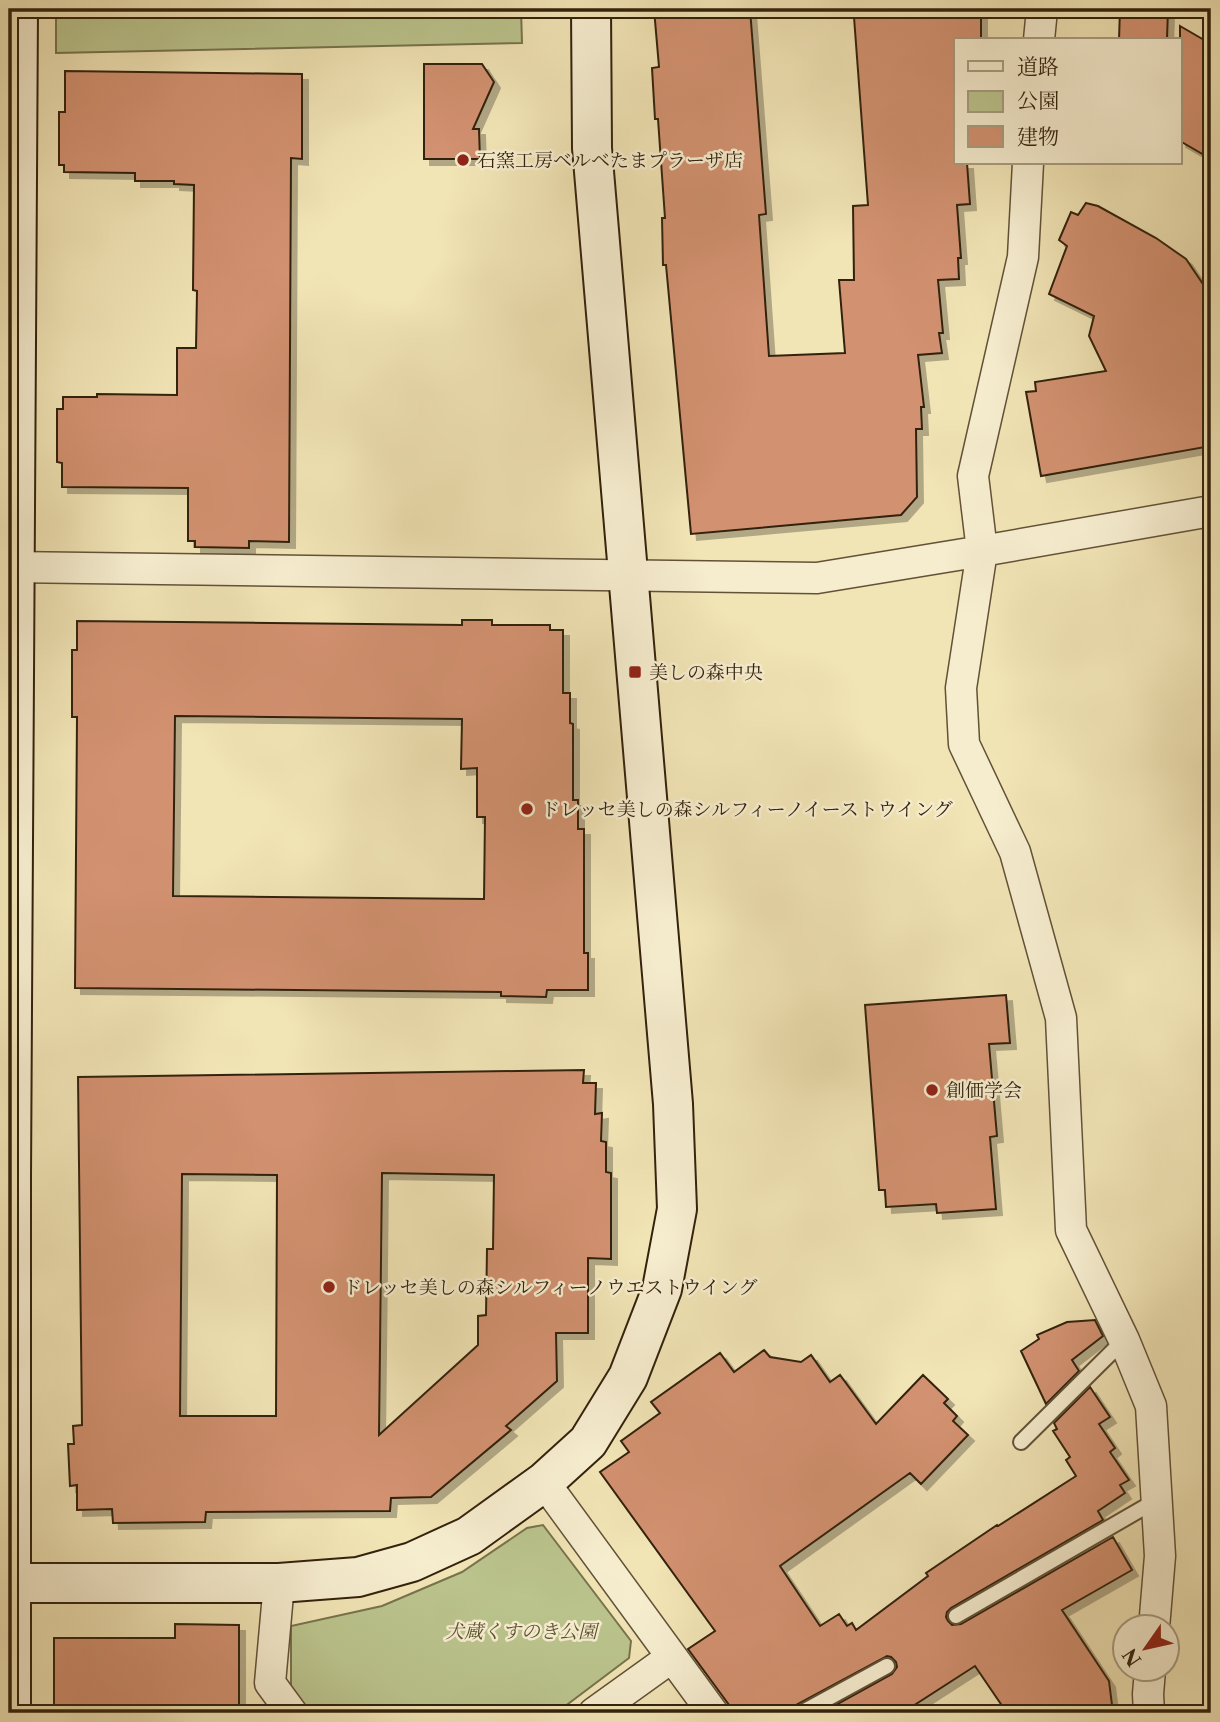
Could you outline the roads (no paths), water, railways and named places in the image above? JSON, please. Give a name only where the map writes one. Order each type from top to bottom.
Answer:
[{"type":"street","points":[[11,1713],[11,567],[18,9]]},
{"type":"street","points":[[11,1583],[279,1583],[358,1577],[412,1562],[469,1536],[544,1482],[588,1442],[628,1377],[662,1289],[677,1209],[673,1104],[592,148],[591,9]]},
{"type":"street","points":[[1039,38],[1042,9]]},
{"type":"street","points":[[1028,164],[1023,257],[973,476],[982,551],[961,688],[964,744],[1015,852],[1060,1017],[1071,1230],[1124,1340],[1151,1406],[1160,1556],[1155,1614]]},
{"type":"street","points":[[11,567],[817,578],[1211,511]]},
{"type":"street","points":[[544,1482],[713,1713]]},
{"type":"street","points":[[279,1583],[270,1683],[292,1713]]},
{"type":"street","points":[[594,1713],[672,1657]]},
{"type":"street","points":[[1149,1684],[1149,1713]]},
{"type":"lane","points":[[1021,1442],[1124,1340]]},
{"type":"lane","points":[[956,1616],[1157,1500]]},
{"type":"lane","points":[[801,1713],[887,1666]]},
{"type":"place","name":"石窯工房ベルベたまプラーザ店","points":[[463,160]]},
{"type":"place","name":"美しの森中央","points":[[635,672]]},
{"type":"place","name":"ドレッセ美しの森シルフィーノイーストウイング","points":[[527,809]]},
{"type":"place","name":"創価学会","points":[[932,1090]]},
{"type":"place","name":"ドレッセ美しの森シルフィーノウエストウイング","points":[[329,1287]]},
{"type":"park label","name":"犬蔵くすのき公園","points":[[521,1631]]}]
